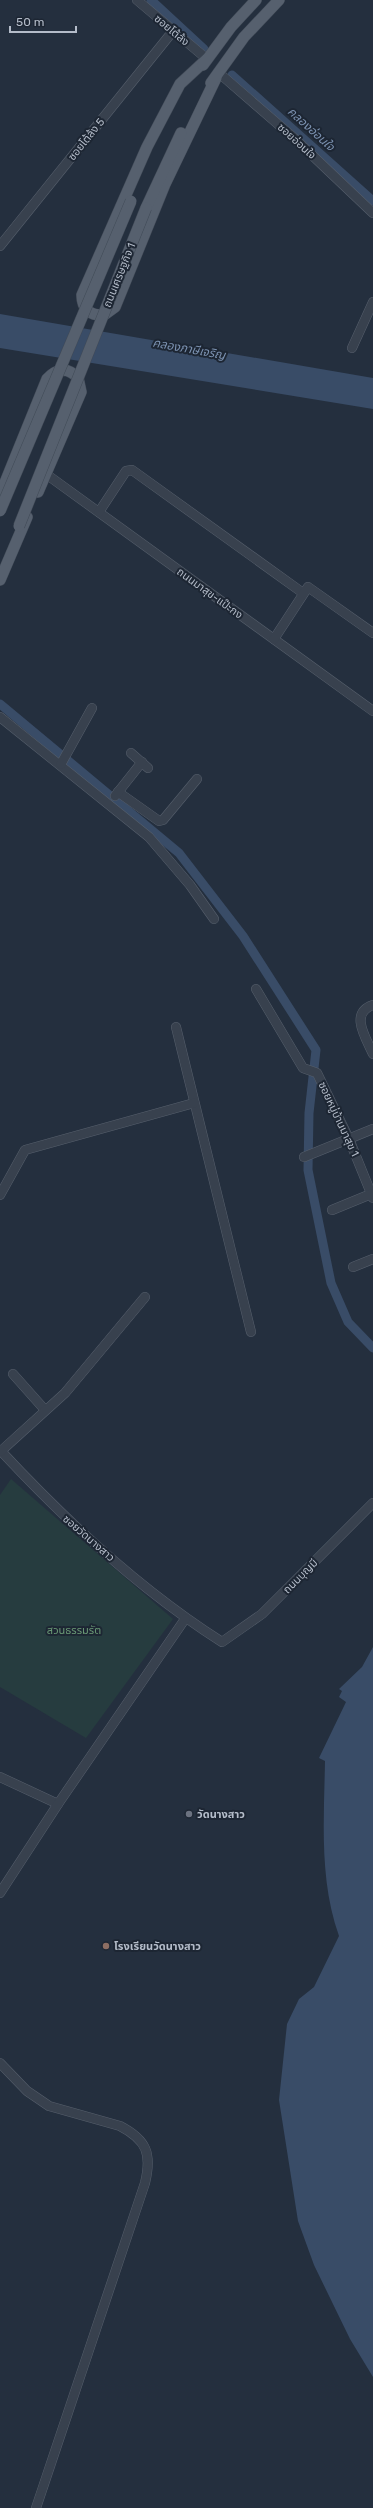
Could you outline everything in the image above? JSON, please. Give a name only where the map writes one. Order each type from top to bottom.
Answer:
[{"type":"main road","name":"ถนนเศรษฐกิจ 1","points":[[0,510],[155,146],[186,87],[231,27],[256,0]]},
{"type":"main road","name":"ถนนเศรษฐกิจ 1","points":[[0,573],[146,208],[170,153],[200,96],[217,76],[244,37],[279,0]]},
{"type":"main road","points":[[207,59],[180,84],[147,147],[125,195],[82,295],[84,307],[92,314],[104,315],[115,307],[165,184],[217,76]]},
{"type":"main road","points":[[0,495],[47,379],[52,373],[64,370],[74,374],[78,378],[81,392],[0,580]]},
{"type":"street","name":"ซอยโต้ล้ง","points":[[137,0],[207,59]]},
{"type":"street","name":"ซอยโต้ล้ง 5","points":[[0,246],[173,31]]},
{"type":"street","name":"ซอยอ่อนใจ","points":[[217,76],[294,138],[373,212]]},
{"type":"street","points":[[352,348],[373,302]]},
{"type":"street","points":[[99,512],[126,471],[132,470],[303,593]]},
{"type":"street","name":"ถนนมาสุข-แป๊ะกง","points":[[46,474],[373,711]]},
{"type":"street","points":[[274,639],[303,593],[310,588],[373,632]]},
{"type":"street","points":[[60,764],[92,708]]},
{"type":"street","points":[[0,717],[110,803],[149,837],[190,885],[214,919]]},
{"type":"street","points":[[110,803],[118,792],[145,765],[131,752]]},
{"type":"street","points":[[118,792],[159,822],[163,820],[197,779]]},
{"type":"street","name":"ซอยหมู่บ้านมาสุข 1","points":[[256,989],[303,1068],[317,1073],[349,1139],[372,1196]]},
{"type":"street","points":[[373,1005],[366,1007],[360,1014],[360,1021],[373,1054]]},
{"type":"street","points":[[176,1027],[251,1332]]},
{"type":"street","points":[[0,1195],[25,1150],[194,1103]]},
{"type":"street","points":[[304,1158],[373,1129]]},
{"type":"street","points":[[332,1210],[372,1196]]},
{"type":"street","points":[[354,1267],[373,1259]]},
{"type":"street","points":[[1,1450],[64,1393],[145,1297]]},
{"type":"street","points":[[13,1374],[45,1410]]},
{"type":"street","name":"ซอยวัดนางสาว","points":[[1,1450],[56,1508],[152,1593],[185,1619],[222,1642]]},
{"type":"street","name":"ถนนบุญมี","points":[[222,1642],[262,1614],[373,1503]]},
{"type":"street","points":[[0,1893],[58,1804],[185,1619]]},
{"type":"street","points":[[0,1777],[58,1804]]},
{"type":"street","points":[[0,2063],[27,2091],[49,2106],[120,2126],[130,2131],[143,2143],[148,2161],[145,2183],[36,2508]]},
{"type":"green space","name":"สวนธรรมรัต","points":[[11,1479],[173,1619],[86,1738],[0,1687],[0,1495]]},
{"type":"water","name":"คลองภาษีเจริญ","points":[[0,314],[373,378],[373,409],[0,348]]},
{"type":"water","points":[[373,1647],[373,2377],[350,2339],[314,2265],[298,2221],[279,2100],[287,2024],[299,1999],[314,1987],[339,1936],[328,1893],[324,1849],[325,1761],[319,1758],[346,1702],[339,1697],[342,1691],[339,1689],[362,1667]]},
{"type":"waterway","name":"คลองอ่อนใจ","points":[[151,0],[204,49]]},
{"type":"waterway","name":"คลองอ่อนใจ","points":[[232,75],[373,201]]},
{"type":"waterway","points":[[0,704],[179,853],[243,936],[316,1050],[309,1113],[308,1170],[331,1283],[348,1322],[373,1348]]},
{"type":"place","name":"วัดนางสาว","points":[[189,1814]]},
{"type":"place","name":"โรงเรียนวัดนางสาว","points":[[106,1946]]}]
